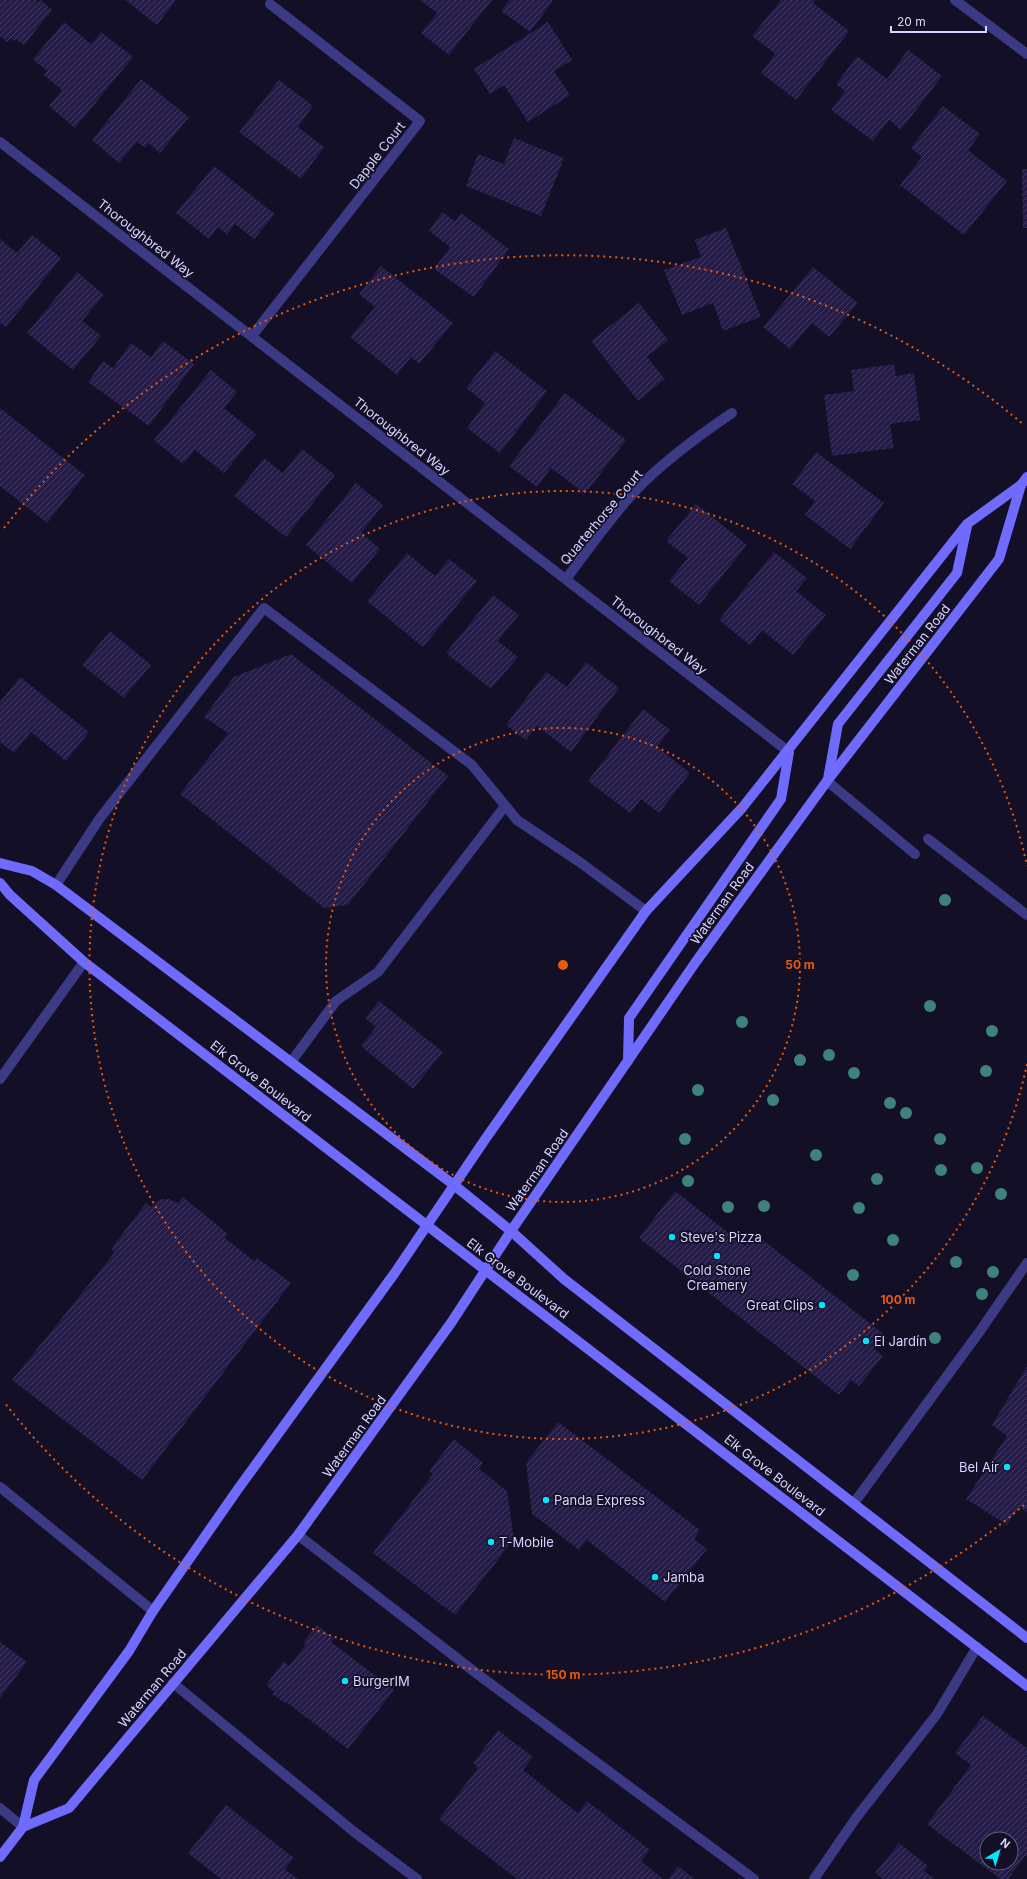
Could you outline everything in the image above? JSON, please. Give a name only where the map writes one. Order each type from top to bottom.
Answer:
[{"type":"main road","name":"Waterman Road","points":[[0,1857],[23,1827],[34,1780],[129,1651],[152,1611],[238,1489],[394,1274],[426,1225],[646,911],[742,808],[789,752],[967,524],[1025,484]]},
{"type":"main road","name":"Waterman Road","points":[[23,1827],[69,1808],[298,1535],[451,1323],[511,1231],[695,963],[827,781],[999,559],[1025,484]]},
{"type":"main road","points":[[827,781],[838,724],[957,573],[967,524]]},
{"type":"main road","points":[[628,1061],[629,1018],[781,799],[789,752]]},
{"type":"main road","name":"Elk Grove Boulevard","points":[[0,864],[32,871],[56,885],[291,1062],[454,1185],[511,1231],[564,1279],[1027,1638]]},
{"type":"main road","name":"Elk Grove Boulevard","points":[[0,883],[10,895],[84,962],[1027,1686]]},
{"type":"street","points":[[955,0],[1027,54]]},
{"type":"street","name":"Dapple Court","points":[[252,336],[420,120],[270,4]]},
{"type":"street","name":"Thoroughbred Way","points":[[0,142],[789,752]]},
{"type":"street","name":"Quarterhorse Court","points":[[566,579],[607,525],[636,491],[671,458],[698,436],[732,413]]},
{"type":"street","points":[[56,885],[100,818],[264,608],[472,765],[517,820],[581,863],[646,911]]},
{"type":"street","points":[[827,781],[915,854]]},
{"type":"street","points":[[291,1062],[336,1001],[378,972],[505,806]]},
{"type":"street","points":[[928,839],[1027,915]]},
{"type":"street","points":[[0,1079],[84,962]]},
{"type":"street","points":[[854,1504],[980,1331],[1027,1262]]},
{"type":"street","points":[[0,1487],[152,1611]]},
{"type":"street","points":[[298,1535],[476,1673],[754,1879]]},
{"type":"street","points":[[814,1879],[856,1818],[937,1714],[977,1647]]},
{"type":"street","points":[[173,1683],[353,1831],[417,1879]]},
{"type":"street","points":[[0,1808],[23,1827]]},
{"type":"building","points":[[0,0],[36,0],[38,2],[41,0],[52,10],[24,45],[16,39],[14,41],[11,38],[7,42],[0,36]]},
{"type":"building","points":[[125,0],[176,0],[157,25]]},
{"type":"building","points":[[420,0],[492,0],[449,55],[421,33],[437,13]]},
{"type":"building","points":[[510,0],[553,1],[530,32],[501,11]]},
{"type":"building","points":[[781,0],[815,0],[813,3],[849,31],[796,100],[761,73],[775,54],[752,36]]},
{"type":"building","points":[[64,22],[91,44],[101,32],[133,57],[75,128],[49,106],[62,90],[44,75],[47,71],[33,59]]},
{"type":"building","points":[[548,22],[572,60],[554,71],[570,95],[528,122],[504,85],[490,94],[474,69]]},
{"type":"building","points":[[908,50],[942,76],[901,130],[889,120],[873,141],[831,110],[845,91],[836,84],[857,56],[887,79]]},
{"type":"building","points":[[141,79],[189,117],[160,153],[148,143],[145,148],[137,142],[119,163],[92,140]]},
{"type":"building","points":[[279,80],[313,106],[298,127],[324,147],[301,179],[239,132]]},
{"type":"building","points":[[943,106],[980,134],[968,150],[1007,181],[964,235],[900,185],[922,157],[911,148]]},
{"type":"building","points":[[514,138],[564,158],[541,216],[466,186],[478,154],[504,164]]},
{"type":"building","points":[[214,166],[275,214],[254,239],[235,224],[227,235],[218,227],[209,239],[176,213]]},
{"type":"building","points":[[1022,169],[1027,169],[1027,228],[1023,228]]},
{"type":"building","points":[[442,212],[455,221],[461,213],[509,249],[474,297],[434,269],[450,247],[429,231]]},
{"type":"building","points":[[726,228],[761,317],[723,331],[713,303],[682,315],[664,270],[701,257],[695,240]]},
{"type":"building","points":[[32,235],[61,258],[6,327],[0,323],[0,239],[17,253]]},
{"type":"building","points":[[381,266],[453,323],[419,364],[411,357],[397,375],[350,337],[375,307],[359,294]]},
{"type":"building","points":[[813,267],[858,303],[829,337],[812,323],[790,349],[763,327]]},
{"type":"building","points":[[77,272],[104,295],[82,321],[101,336],[73,370],[27,333]]},
{"type":"building","points":[[639,303],[668,340],[647,357],[665,379],[638,401],[591,341]]},
{"type":"building","points":[[163,341],[194,364],[149,426],[88,382],[103,361],[113,368],[131,343],[151,357]]},
{"type":"building","points":[[495,351],[547,391],[500,453],[467,428],[485,403],[466,388]]},
{"type":"building","points":[[894,364],[896,376],[914,373],[920,420],[890,424],[894,448],[832,456],[824,395],[854,391],[851,370]]},
{"type":"building","points":[[211,370],[237,392],[224,408],[256,434],[224,473],[195,450],[183,464],[154,440]]},
{"type":"building","points":[[565,393],[626,440],[585,494],[551,468],[537,487],[509,466]]},
{"type":"building","points":[[0,408],[85,475],[47,523],[0,486]]},
{"type":"building","points":[[302,449],[335,475],[286,537],[234,496],[264,458],[283,473]]},
{"type":"building","points":[[816,452],[884,503],[850,549],[805,515],[815,501],[792,484]]},
{"type":"building","points":[[356,483],[383,505],[361,533],[380,549],[352,583],[306,545]]},
{"type":"building","points":[[696,504],[747,545],[699,605],[669,581],[688,558],[666,541]]},
{"type":"building","points":[[774,552],[807,578],[796,591],[826,615],[793,655],[762,630],[750,645],[719,620]]},
{"type":"building","points":[[407,553],[435,576],[449,559],[477,581],[423,647],[367,601]]},
{"type":"building","points":[[493,595],[519,615],[498,641],[518,657],[491,689],[446,653]]},
{"type":"building","points":[[110,631],[151,665],[124,698],[82,665]]},
{"type":"building","points":[[291,654],[448,776],[348,905],[324,908],[180,794],[228,733],[204,717],[234,677]]},
{"type":"building","points":[[586,662],[619,688],[571,752],[537,726],[526,740],[506,725],[546,672],[567,687]]},
{"type":"building","points":[[20,677],[89,732],[66,761],[31,732],[14,753],[0,742],[0,702]]},
{"type":"building","points":[[643,709],[670,730],[657,747],[690,773],[659,813],[641,799],[630,813],[588,781]]},
{"type":"building","points":[[379,1001],[443,1052],[413,1089],[361,1046],[376,1027],[365,1018]]},
{"type":"building","points":[[675,1191],[745,1246],[755,1234],[885,1335],[874,1349],[883,1356],[859,1386],[851,1380],[839,1395],[639,1238]]},
{"type":"building","points":[[183,1197],[228,1234],[225,1238],[254,1261],[257,1258],[291,1283],[142,1480],[12,1380],[115,1252],[111,1249],[146,1203],[151,1207],[154,1203],[162,1199],[168,1199],[178,1203]]},
{"type":"building","name":"Bel Air","points":[[1027,1366],[1027,1512],[1019,1507],[1007,1525],[966,1499],[1007,1436],[992,1425]]},
{"type":"building","points":[[558,1422],[700,1530],[694,1539],[707,1549],[665,1602],[587,1540],[579,1550],[532,1514],[526,1463]]},
{"type":"building","points":[[454,1439],[483,1463],[479,1469],[507,1491],[514,1539],[455,1615],[373,1553],[433,1474],[429,1471]]},
{"type":"building","points":[[317,1625],[334,1639],[331,1642],[394,1690],[348,1749],[286,1702],[285,1703],[272,1694],[274,1692],[266,1685],[284,1661],[289,1666],[306,1644],[303,1643]]},
{"type":"building","points":[[0,1642],[27,1662],[0,1698]]},
{"type":"building","points":[[983,1716],[1027,1748],[1027,1854],[1019,1865],[1019,1831],[979,1831],[979,1863],[927,1824],[971,1765],[955,1753]]},
{"type":"building","points":[[498,1730],[533,1757],[523,1770],[578,1813],[587,1801],[650,1850],[641,1861],[663,1879],[517,1879],[439,1819],[478,1768],[473,1763]]},
{"type":"building","points":[[226,1805],[294,1858],[285,1869],[298,1879],[221,1879],[188,1853]]},
{"type":"building","points":[[899,1843],[928,1866],[924,1871],[935,1879],[883,1879],[875,1873]]},
{"type":"building","points":[[678,1866],[695,1879],[668,1879]]},
{"type":"building","points":[[989,1871],[1014,1871],[1008,1879],[1000,1879]]},
{"type":"place","name":"Steve's Pizza","points":[[672,1237]]},
{"type":"place","name":"Cold Stone Creamery","points":[[717,1256]]},
{"type":"place","name":"Great Clips","points":[[822,1305]]},
{"type":"place","name":"El Jardín","points":[[866,1341]]},
{"type":"place","name":"Bel Air","points":[[1007,1467]]},
{"type":"place","name":"Panda Express","points":[[546,1500]]},
{"type":"place","name":"T-Mobile","points":[[491,1542]]},
{"type":"place","name":"Jamba","points":[[655,1577]]},
{"type":"place","name":"BurgerIM","points":[[345,1681]]}]
